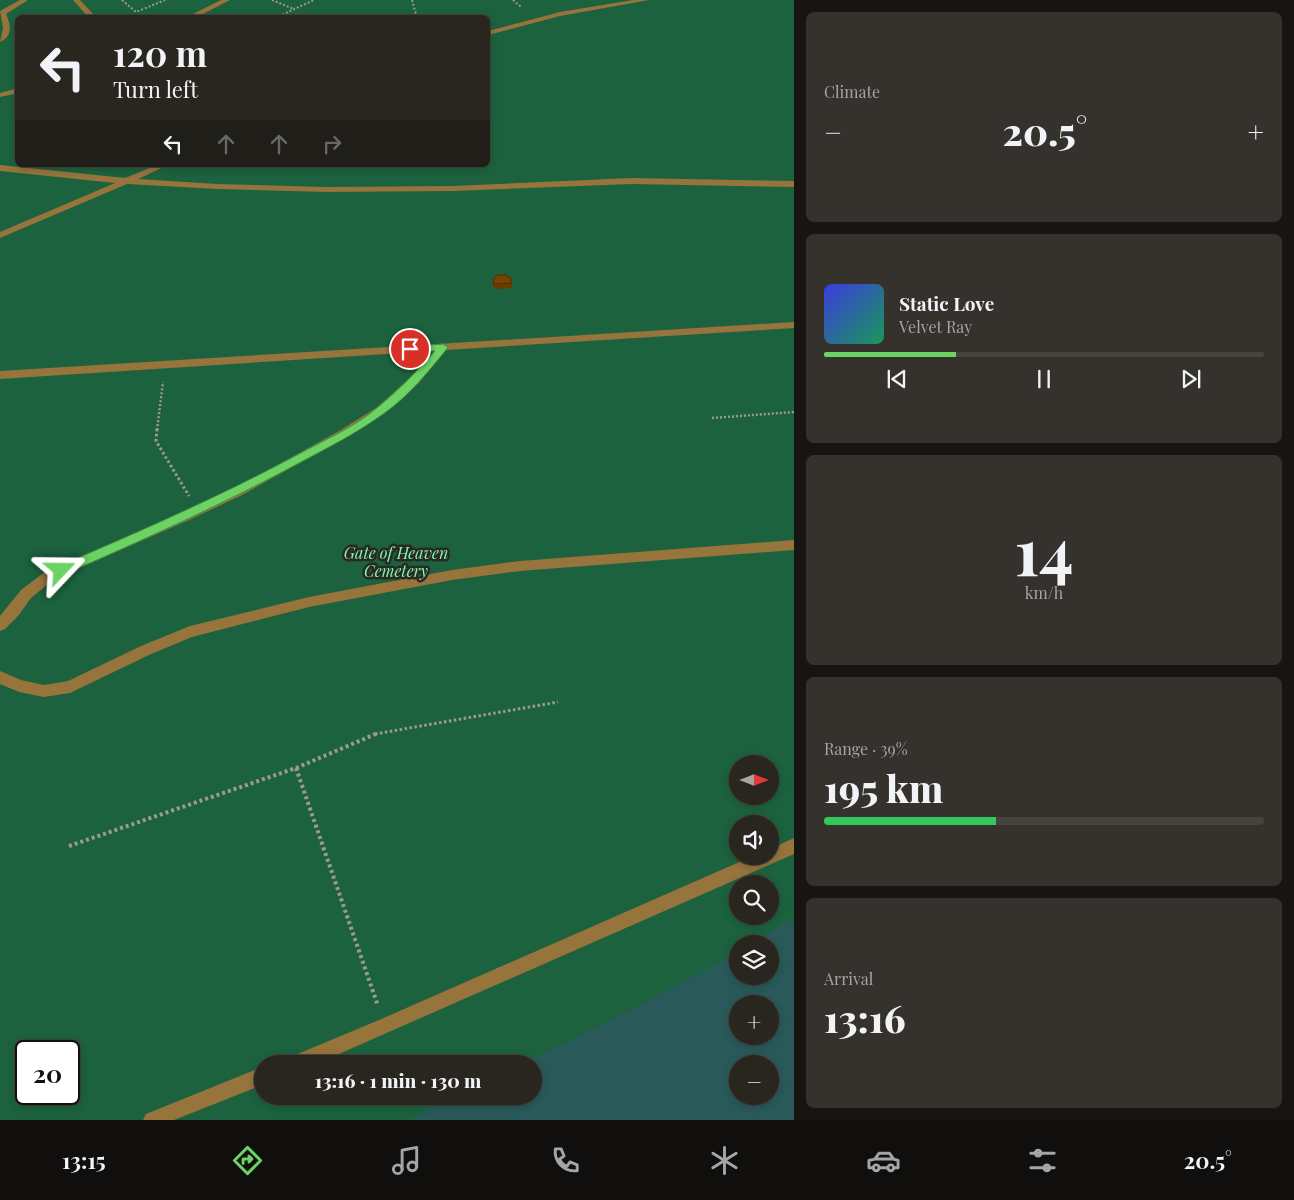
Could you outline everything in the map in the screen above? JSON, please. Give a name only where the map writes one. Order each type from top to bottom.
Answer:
[{"type":"lane","points":[[0,40],[7,34],[8,25],[1,14],[25,0]]},
{"type":"lane","points":[[76,0],[91,15]]},
{"type":"lane","points":[[194,15],[227,0]]},
{"type":"lane","points":[[490,32],[560,14],[646,0]]},
{"type":"lane","points":[[0,95],[15,91]]},
{"type":"lane","points":[[0,236],[160,167]]},
{"type":"lane","points":[[0,168],[78,178],[241,188],[436,190],[650,180],[794,184]]},
{"type":"lane","points":[[0,375],[794,325]]},
{"type":"lane","points":[[0,625],[13,612],[26,594],[50,575],[238,492],[343,434],[380,411],[414,381],[443,347]]},
{"type":"lane","points":[[0,677],[19,686],[44,691],[70,687],[146,650],[190,632],[309,602],[452,575],[520,566],[794,545]]},
{"type":"lane","points":[[316,1055],[794,846]]},
{"type":"lane","points":[[152,1120],[254,1079]]},
{"type":"path","points":[[122,0],[136,12],[165,0]]},
{"type":"path","points":[[272,0],[294,9]]},
{"type":"path","points":[[281,15],[314,0]]},
{"type":"path","points":[[412,0],[416,15]]},
{"type":"path","points":[[165,364],[156,441],[198,511]]},
{"type":"path","points":[[712,418],[794,412]]},
{"type":"path","points":[[69,846],[296,768],[381,732],[558,702]]},
{"type":"path","points":[[296,768],[385,1026]]},
{"type":"green space","name":"Gate of Heaven Cemetery","points":[[0,0],[794,0],[794,1120],[0,1120]]},
{"type":"water","points":[[794,921],[794,1120],[413,1120],[434,1105],[542,1105],[540,1055],[704,971],[729,956],[729,985],[779,985],[779,935],[765,935],[786,922]]},
{"type":"building","points":[[496,275],[507,275],[512,283],[494,284],[493,278],[496,278]]},
{"type":"route","points":[[61,570],[183,518],[238,492],[343,434],[380,411],[414,381],[443,347],[410,349]]}]
